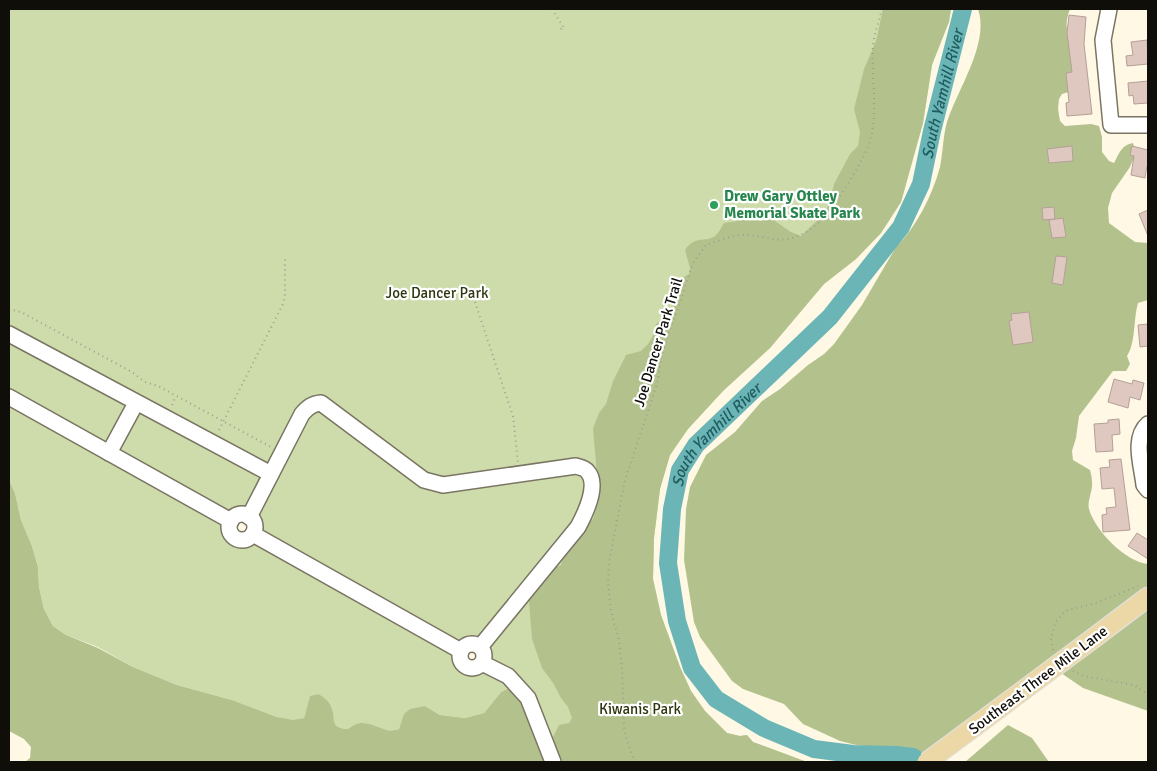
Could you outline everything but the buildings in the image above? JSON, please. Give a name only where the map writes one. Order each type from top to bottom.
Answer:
[{"type":"main road","name":"Southeast Three Mile Lane","points":[[927,762],[1148,597]]},
{"type":"street","points":[[1109,9],[1103,40],[1111,125],[1148,124]]},
{"type":"street","points":[[9,334],[271,474]]},
{"type":"street","points":[[9,397],[231,521]]},
{"type":"street","points":[[109,453],[136,403]]},
{"type":"street","points":[[249,517],[302,414],[314,403],[321,403],[429,482],[443,485],[576,466],[586,470],[592,479],[591,493],[588,509],[578,527],[480,647]]},
{"type":"street","points":[[1148,424],[1141,431],[1139,437],[1144,485],[1148,490]]},
{"type":"street","points":[[231,521],[241,515],[249,517],[254,522],[254,534]]},
{"type":"street","points":[[231,521],[231,533],[236,538],[244,540],[254,534]]},
{"type":"street","points":[[254,534],[461,651]]},
{"type":"street","points":[[470,644],[480,647],[484,653],[482,663],[476,668],[464,666],[460,659],[461,651],[470,644]]},
{"type":"street","points":[[482,663],[508,676],[528,698],[553,762]]},
{"type":"path","points":[[552,9],[564,28],[558,30]]},
{"type":"path","name":"Joe Dancer Park Trail","points":[[634,762],[626,741],[624,727],[622,668],[611,612],[608,582],[609,562],[625,480],[649,411],[668,334],[678,312],[693,263],[706,244],[743,235],[778,240],[793,238],[807,232],[822,220],[838,200],[857,169],[871,138],[874,84],[873,45],[882,9]]},
{"type":"path","points":[[219,430],[283,304],[285,294],[284,258]]},
{"type":"path","points":[[475,302],[512,416],[519,474]]},
{"type":"path","points":[[9,309],[21,312],[132,372],[145,382],[158,386],[282,453]]},
{"type":"path","points":[[172,405],[176,396]]},
{"type":"green space","name":"Joe Dancer Park","points":[[9,9],[951,9],[949,22],[939,38],[932,65],[923,123],[901,202],[881,233],[856,259],[824,284],[770,348],[723,391],[688,429],[670,455],[660,489],[654,538],[653,579],[661,615],[691,691],[705,711],[727,733],[740,736],[747,735],[753,742],[807,762],[558,762],[547,735],[492,659],[490,643],[480,636],[468,641],[458,642],[261,531],[256,519],[247,507],[239,513],[232,514],[9,392]]},
{"type":"green space","name":"Kiwanis Park","points":[[883,9],[951,9],[949,22],[932,65],[923,123],[901,202],[881,233],[856,259],[824,284],[770,348],[723,391],[688,429],[670,455],[660,489],[654,538],[653,579],[661,615],[691,691],[705,711],[727,733],[740,736],[747,735],[753,742],[807,762],[563,762],[553,737],[559,725],[569,723],[572,718],[568,707],[542,668],[532,639],[529,602],[523,583],[525,577],[536,572],[546,572],[561,565],[563,556],[581,529],[593,519],[599,499],[593,428],[599,413],[606,404],[613,381],[626,355],[641,351],[654,334],[656,324],[674,308],[684,277],[689,274],[690,268],[685,250],[689,245],[693,242],[713,237],[724,223],[743,220],[761,221],[772,219],[791,232],[801,236],[824,214],[830,202],[834,184],[850,154],[858,146],[860,132],[854,109],[864,69],[876,41]]},
{"type":"green space","points":[[978,9],[1070,9],[1067,27],[1070,38],[1075,90],[1062,94],[1059,99],[1060,121],[1065,126],[1091,124],[1099,126],[1102,137],[1102,152],[1109,161],[1114,163],[1121,150],[1129,144],[1133,143],[1136,153],[1130,167],[1112,193],[1108,208],[1109,223],[1135,242],[1148,243],[1148,300],[1138,303],[1136,310],[1132,344],[1127,356],[1130,364],[1126,371],[1113,371],[1079,416],[1072,451],[1073,460],[1090,470],[1092,485],[1089,509],[1098,527],[1121,552],[1139,562],[1148,564],[1148,711],[1083,688],[1061,673],[926,754],[905,749],[856,745],[840,741],[803,724],[784,704],[743,689],[732,681],[700,637],[694,622],[684,560],[686,509],[690,487],[706,455],[735,432],[762,401],[780,389],[834,344],[862,305],[896,247],[917,220],[937,178],[947,122],[976,51],[981,22]]},
{"type":"green space","points":[[9,404],[220,522],[228,537],[234,542],[238,544],[259,544],[451,651],[460,667],[466,672],[470,674],[490,673],[511,687],[501,692],[484,713],[465,718],[440,715],[425,706],[403,721],[399,729],[388,730],[363,723],[353,725],[348,729],[335,725],[331,706],[319,694],[310,697],[304,718],[293,721],[232,700],[177,685],[133,667],[98,647],[66,635],[53,626],[44,609],[39,587],[38,567],[32,546],[21,520],[15,493],[9,480]]},
{"type":"green space","points":[[9,480],[15,493],[21,520],[32,546],[38,567],[39,587],[44,609],[53,626],[66,635],[98,648],[133,667],[177,685],[232,700],[277,717],[293,720],[304,718],[310,696],[319,694],[330,704],[335,725],[348,729],[353,725],[363,723],[388,730],[399,729],[404,714],[410,709],[425,706],[440,715],[465,718],[484,713],[501,692],[511,687],[519,699],[546,762],[25,762],[30,758],[31,747],[24,739],[9,731]]},
{"type":"green space","points":[[1008,725],[1032,738],[1049,762],[965,762]]},
{"type":"waterway","name":"South Yamhill River","points":[[920,762],[913,757],[853,754],[814,749],[764,728],[716,699],[692,668],[677,621],[668,563],[672,509],[680,470],[696,445],[830,317],[901,227],[921,184],[932,131],[963,9]]},
{"type":"place","name":"Drew Gary Ottley Memorial Skate Park","points":[[714,205]]}]
